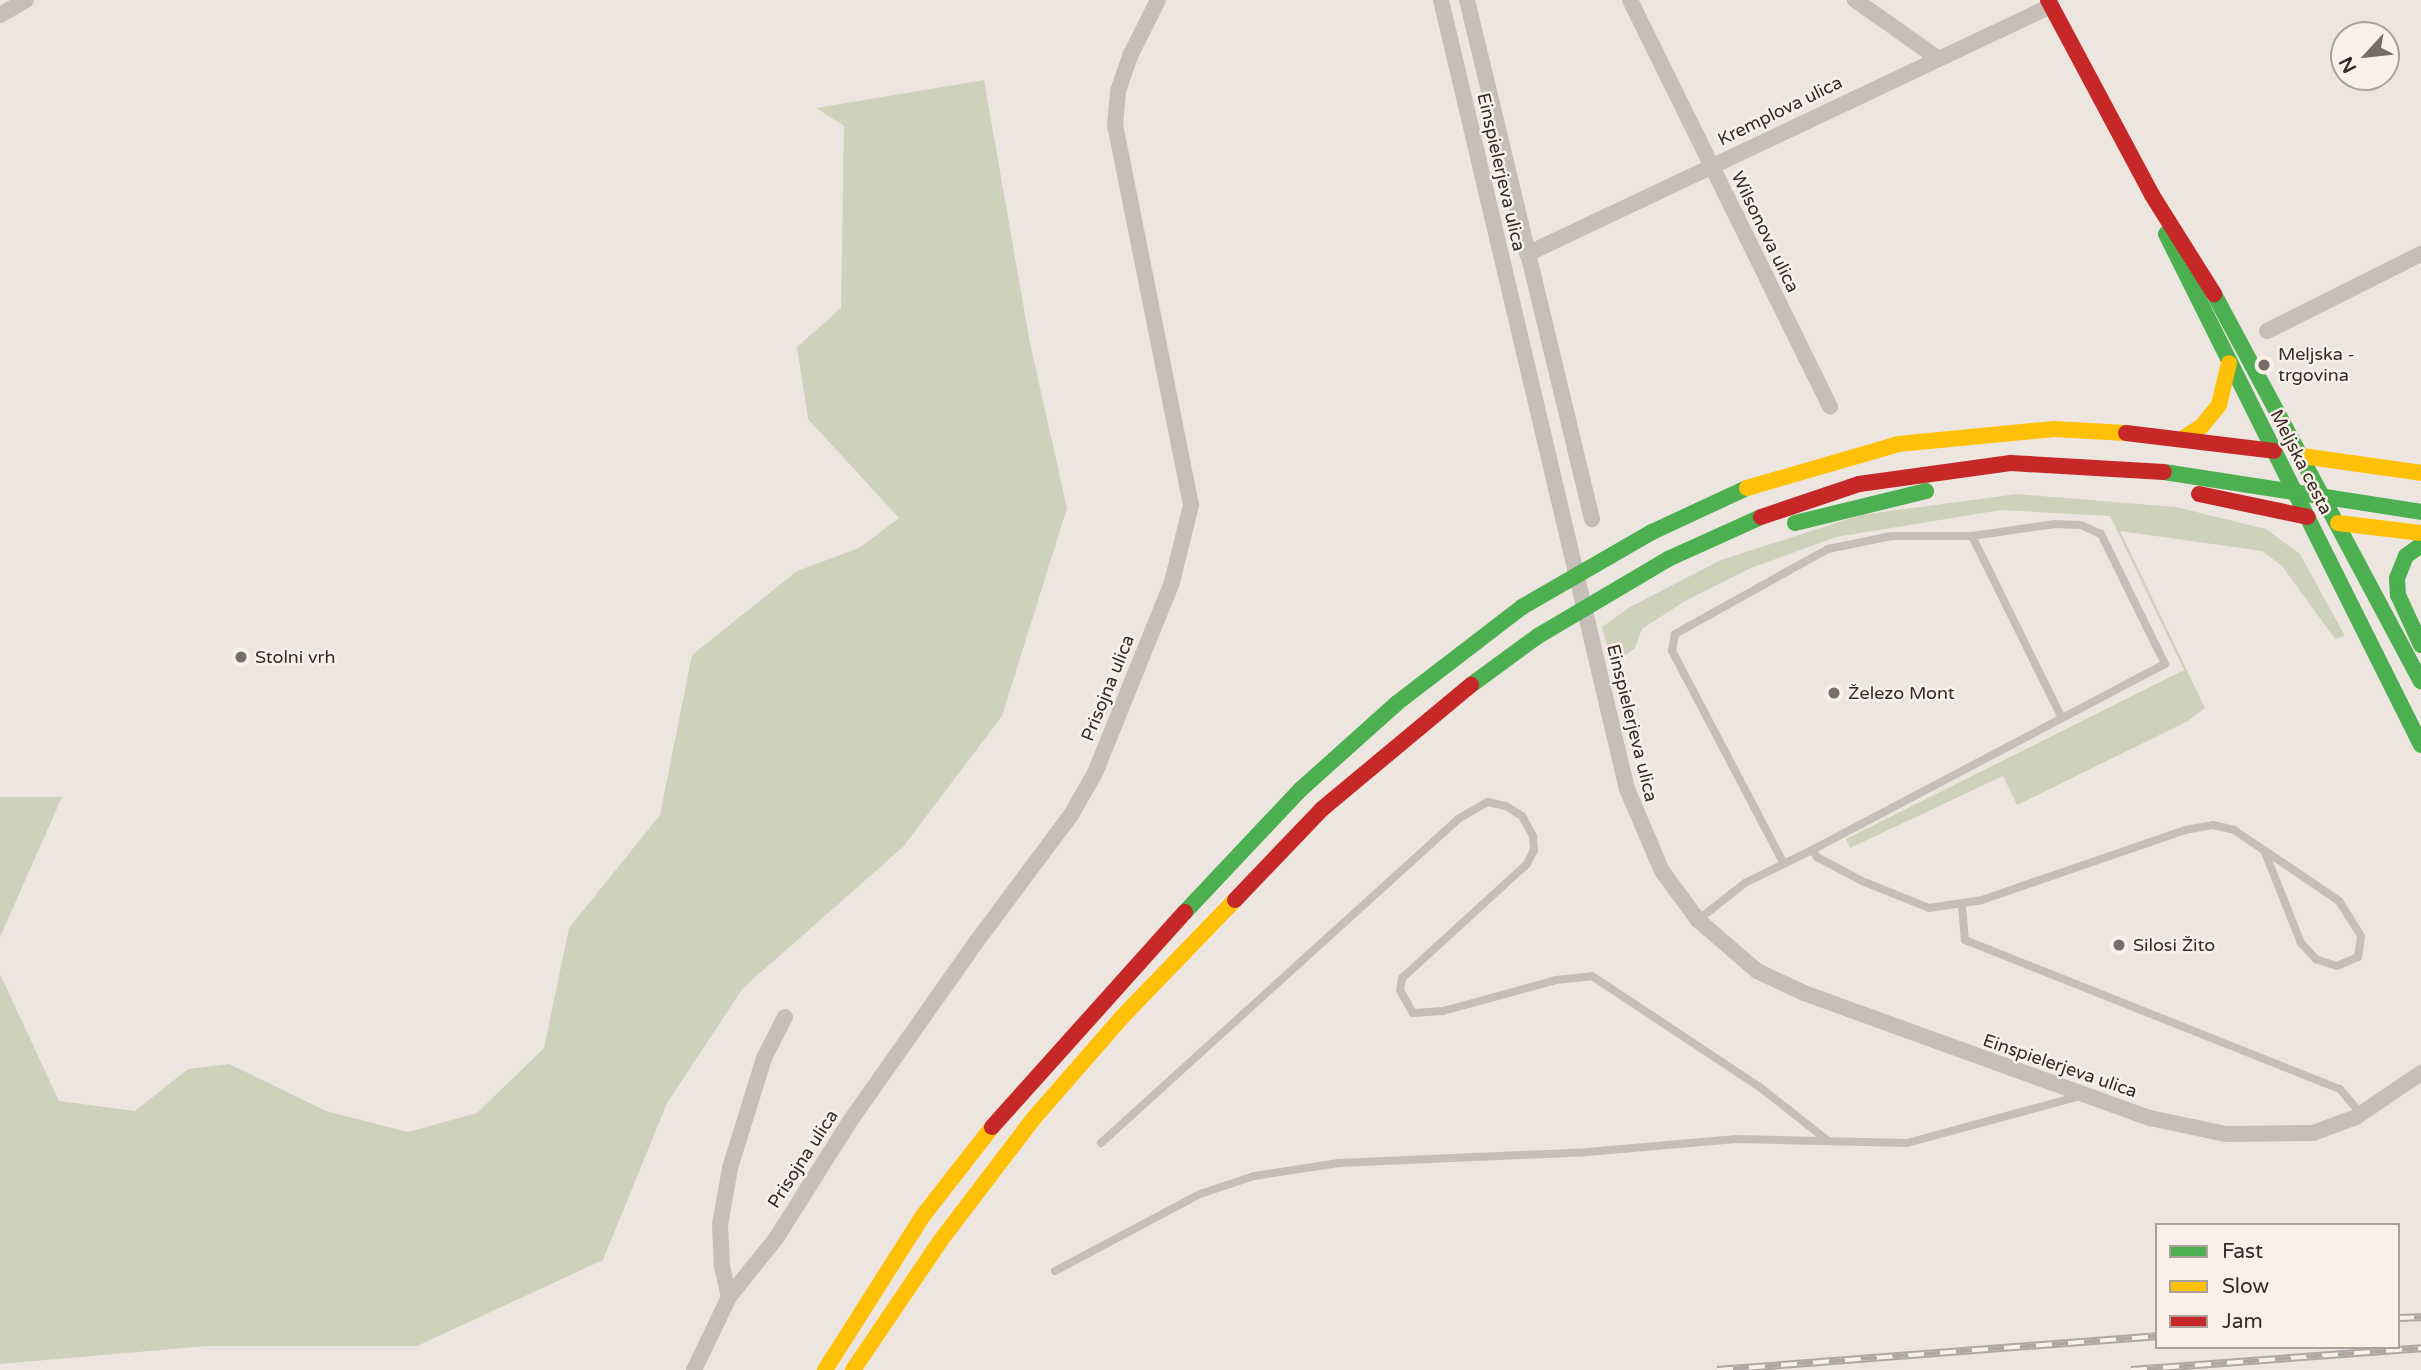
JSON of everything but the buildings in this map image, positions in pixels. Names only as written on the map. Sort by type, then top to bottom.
[{"type":"main road","name":"Meljska cesta","points":[[2054,2],[2152,195],[2194,258],[2421,681]]},
{"type":"main road","name":"Meljska cesta","points":[[2152,195],[2168,239],[2421,745]]},
{"type":"main road","points":[[2185,437],[2202,426],[2219,405],[2229,363]]},
{"type":"main road","points":[[825,1370],[922,1217],[1012,1102],[1300,790],[1396,703],[1522,607],[1585,569],[1721,499],[1836,458],[1952,436],[2054,429],[2185,437],[2421,473]]},
{"type":"main road","points":[[1194,902],[1468,669],[1552,610],[1660,547],[1764,500],[1877,466],[2007,447],[2085,455],[2321,500],[2421,512]]},
{"type":"main road","points":[[2123,452],[2384,496],[2421,497]]},
{"type":"main road","points":[[853,1370],[941,1240],[1034,1118],[1122,1017],[1322,809],[1477,680],[1538,636],[1668,559],[1772,512],[1859,484],[1998,464],[2085,455]]},
{"type":"main road","points":[[1255,879],[1486,693],[1544,652],[1675,575],[1780,528],[1819,516],[1914,493],[2010,482],[2145,484],[2338,523],[2421,533]]},
{"type":"main road","points":[[2421,545],[2406,556],[2397,578],[2398,595],[2421,645]]},
{"type":"street","points":[[0,15],[26,0]]},
{"type":"street","name":"Prisojna ulica","points":[[694,1370],[729,1297],[777,1237],[850,1121],[1071,815],[1096,773],[1172,582],[1191,505],[1115,126],[1118,91],[1130,54],[1158,0]]},
{"type":"street","name":"Einspielerjeva ulica","points":[[1441,0],[1601,678],[1639,825],[1662,871],[1698,920],[1757,971],[1804,993],[2150,1118],[2226,1134],[2314,1133],[2361,1114],[2421,1073]]},
{"type":"street","name":"Einspielerjeva ulica","points":[[1467,0],[1592,519]]},
{"type":"street","name":"Wilsonova ulica","points":[[1630,0],[1829,407]]},
{"type":"street","points":[[1855,0],[1936,57]]},
{"type":"street","name":"Kremplova ulica","points":[[1527,254],[2054,2]]},
{"type":"street","points":[[2267,331],[2421,254]]},
{"type":"street","points":[[729,1297],[722,1266],[720,1226],[730,1168],[764,1058],[785,1017]]},
{"type":"lane","points":[[1698,920],[1745,883],[1784,864],[1812,850],[2165,664],[2101,534],[2081,525],[2054,524],[1972,536],[1892,536],[1828,549],[1675,634],[1672,652],[1784,864]]},
{"type":"lane","points":[[1972,536],[2062,718]]},
{"type":"lane","points":[[1101,1143],[1458,819],[1488,802],[1522,816],[1534,836],[1534,850],[1527,864],[1402,978],[1400,990],[1413,1013],[1443,1011],[1556,980],[1592,976],[1761,1088],[1828,1141]]},
{"type":"lane","points":[[1812,850],[1817,857],[1863,881],[1929,908],[1962,905],[2213,825],[2234,830],[2264,849],[2339,901],[2361,936],[2357,957],[2337,966],[2316,959],[2301,943],[2264,849]]},
{"type":"lane","points":[[1962,905],[1965,940],[2340,1088],[2361,1114]]},
{"type":"lane","points":[[1055,1271],[1200,1194],[1254,1176],[1339,1163],[1587,1153],[1736,1139],[1908,1143],[2083,1095]]},
{"type":"green space","points":[[984,80],[1030,343],[1067,508],[1002,716],[903,847],[743,988],[667,1103],[603,1260],[417,1346],[207,1346],[0,1364],[0,974],[59,1101],[135,1111],[188,1069],[229,1064],[326,1111],[408,1132],[477,1113],[544,1048],[569,928],[660,815],[692,655],[797,571],[859,548],[899,518],[808,419],[797,347],[841,308],[844,126],[816,108]]},
{"type":"green space","points":[[2017,494],[2176,507],[2266,529],[2300,554],[2345,636],[2335,639],[2282,566],[2262,551],[2120,531],[2205,708],[2188,721],[2017,805],[2003,776],[1850,848],[1846,839],[2184,670],[2110,516],[2001,510],[1836,537],[1751,568],[1685,601],[1642,629],[1635,648],[1612,666],[1602,627],[1630,607],[1721,560],[1861,515]]},
{"type":"green space","points":[[0,797],[62,797],[0,937]]},
{"type":"railway","points":[[2400,1318],[2421,1317]]},
{"type":"railway","points":[[1717,1370],[2155,1336]]},
{"type":"railway","points":[[2131,1370],[2421,1348]]},
{"type":"traffic: fast","points":[[2166,234],[2421,745]]},
{"type":"traffic: fast","points":[[2214,294],[2421,681]]},
{"type":"traffic: fast","points":[[2164,472],[2421,512]]},
{"type":"traffic: fast","points":[[1185,912],[1300,790],[1397,703],[1522,607],[1652,532],[1747,488]]},
{"type":"traffic: fast","points":[[1795,523],[1926,491]]},
{"type":"traffic: fast","points":[[1471,685],[1538,636],[1668,559],[1761,517]]},
{"type":"traffic: fast","points":[[2421,545],[2406,556],[2397,578],[2398,595],[2421,645]]},
{"type":"traffic: slow","points":[[2185,437],[2202,426],[2219,405],[2229,363]]},
{"type":"traffic: slow","points":[[1747,488],[1898,444],[2054,429],[2126,433]]},
{"type":"traffic: slow","points":[[2302,456],[2421,473]]},
{"type":"traffic: slow","points":[[2338,523],[2421,533]]},
{"type":"traffic: slow","points":[[853,1370],[941,1240],[1034,1118],[1122,1017],[1235,900]]},
{"type":"traffic: slow","points":[[825,1370],[922,1217],[992,1127]]},
{"type":"traffic: jam","points":[[2048,0],[2152,195],[2214,294]]},
{"type":"traffic: jam","points":[[2126,433],[2274,451]]},
{"type":"traffic: jam","points":[[1761,517],[1859,484],[2011,463],[2164,472]]},
{"type":"traffic: jam","points":[[2199,494],[2308,517]]},
{"type":"traffic: jam","points":[[1235,900],[1322,809],[1471,685]]},
{"type":"traffic: jam","points":[[992,1127],[1185,912]]},
{"type":"place","name":"Meljska - trgovina","points":[[2264,365]]},
{"type":"place","name":"Stolni vrh","points":[[241,657]]},
{"type":"place","name":"Železo Mont","points":[[1834,693]]},
{"type":"place","name":"Silosi Žito","points":[[2119,945]]}]
